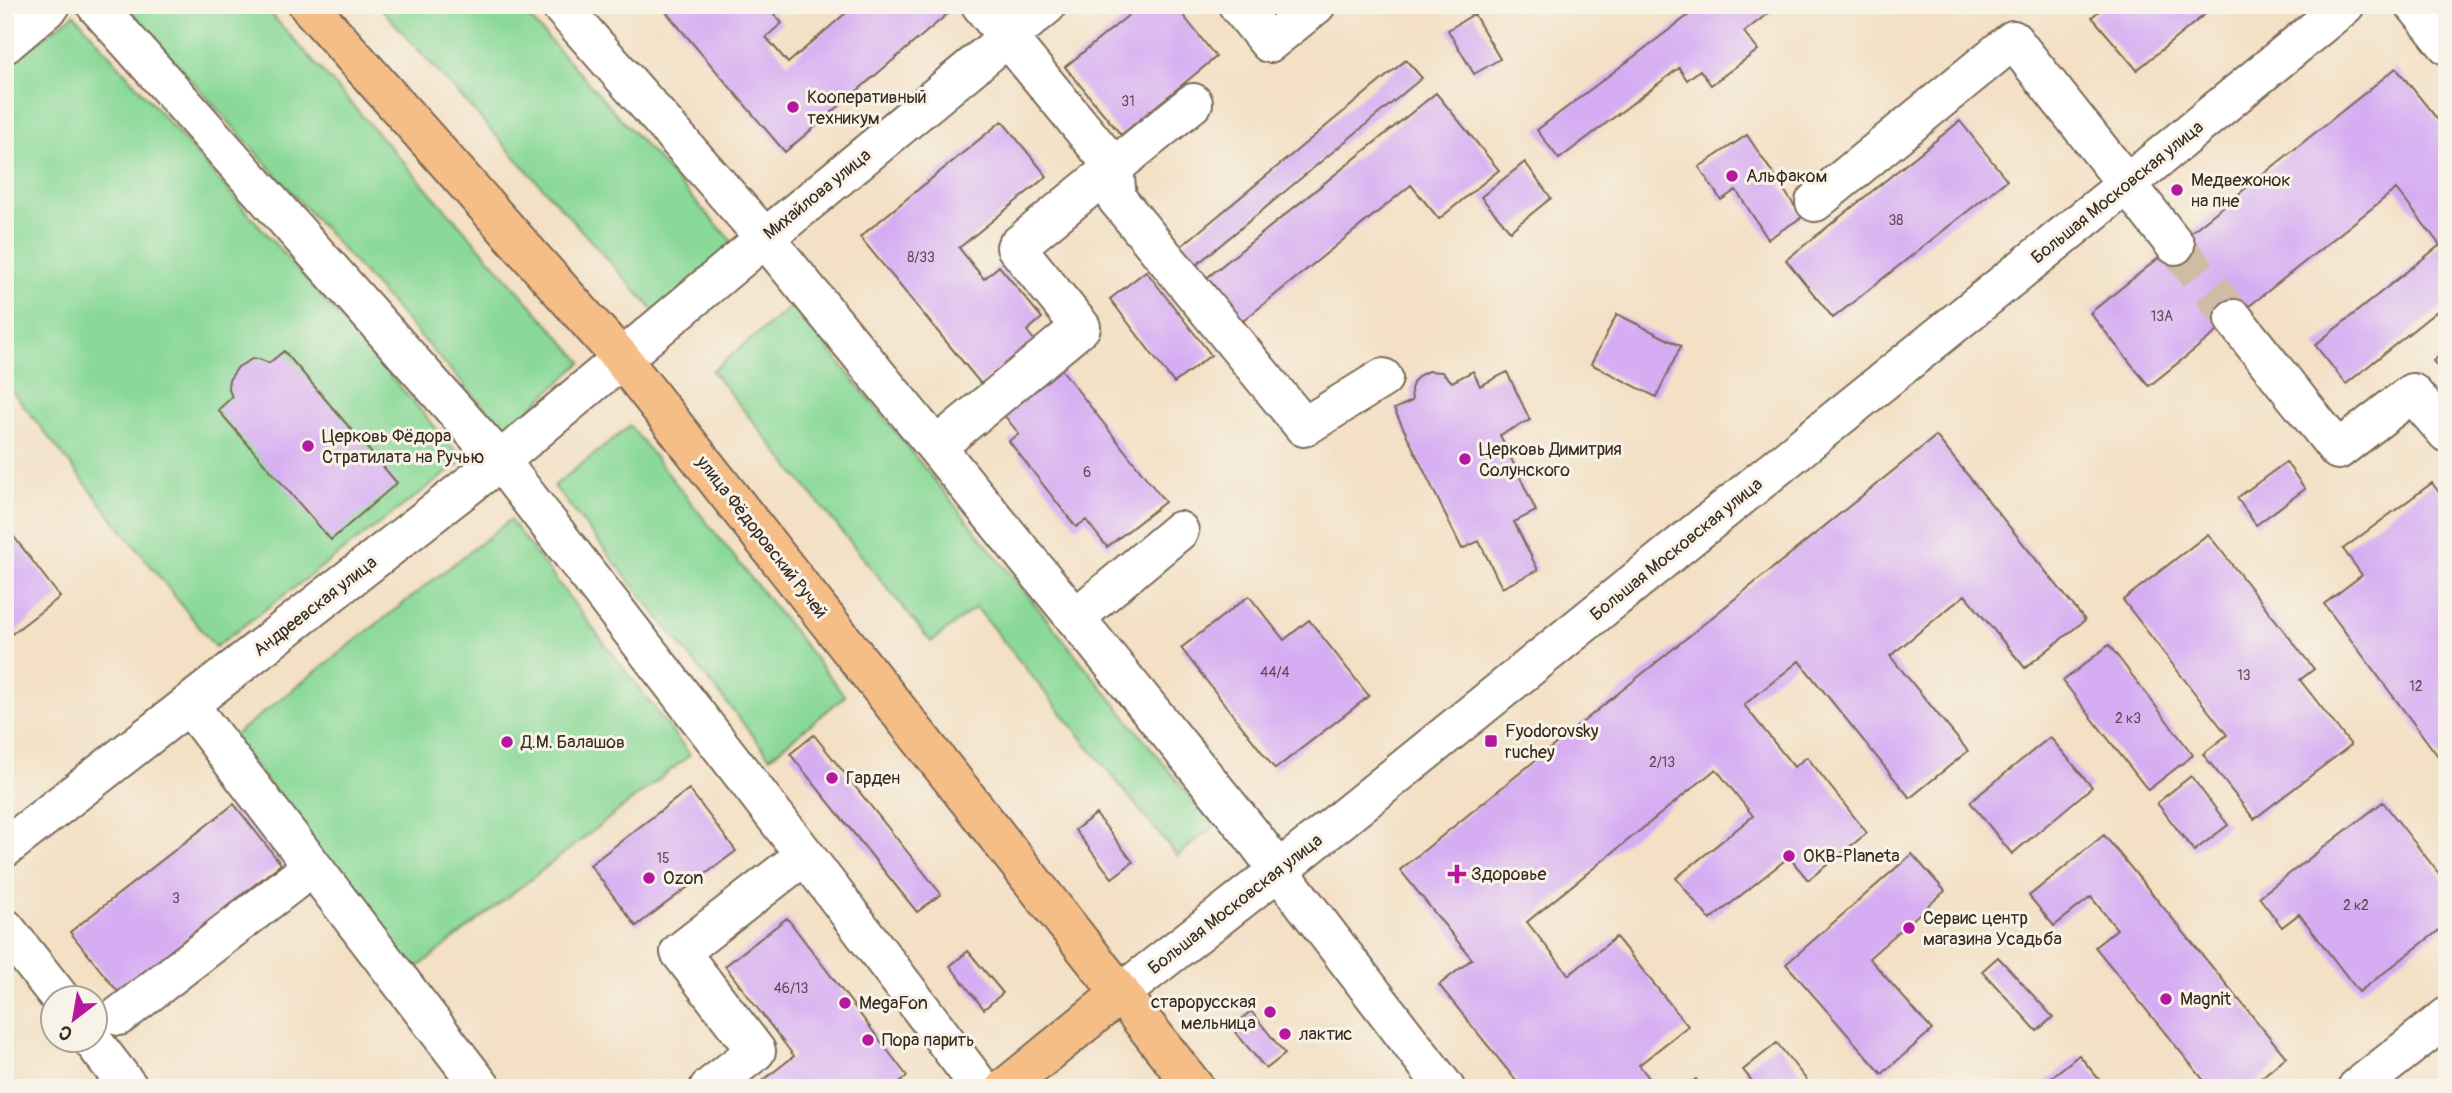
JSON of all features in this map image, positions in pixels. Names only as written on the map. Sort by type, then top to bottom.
[{"type":"main road","name":"улица Фёдоровский Ручей","points":[[308,5],[621,358],[1195,1088]]},
{"type":"main road","name":"Большая Московская улица","points":[[1005,1088],[1121,993]]},
{"type":"street","points":[[5,44],[51,5]]},
{"type":"street","points":[[96,5],[500,461],[806,855],[981,1088]]},
{"type":"street","points":[[560,5],[765,238],[936,447],[1279,870],[1445,1088]]},
{"type":"street","points":[[981,5],[1114,167],[1117,199],[1304,427],[1383,378]]},
{"type":"street","name":"Михайлова улица","points":[[621,358],[1047,5]]},
{"type":"street","points":[[1238,5],[1269,43],[1316,5]]},
{"type":"street","name":"Большая Московская улица","points":[[1121,993],[1279,870],[2345,5]]},
{"type":"street","points":[[2415,5],[2447,45]]},
{"type":"street","points":[[1815,202],[2013,40],[2175,245]]},
{"type":"street","points":[[936,447],[1081,327],[1016,247],[1193,103]]},
{"type":"street","points":[[2234,319],[2337,450],[2412,393],[2447,433]]},
{"type":"street","name":"Андреевская улица","points":[[5,849],[500,461],[621,358]]},
{"type":"street","points":[[1075,618],[1179,531]]},
{"type":"street","points":[[189,705],[482,1088]]},
{"type":"street","points":[[709,1088],[756,1051],[680,952],[806,855]]},
{"type":"street","points":[[108,1026],[312,866]]},
{"type":"street","points":[[5,928],[48,984]]},
{"type":"street","points":[[2357,1088],[2447,1017]]},
{"type":"street","points":[[108,1033],[129,1088]]},
{"type":"green space","points":[[124,5],[263,5],[582,362],[505,431]]},
{"type":"green space","points":[[378,5],[518,5],[733,243],[655,312]]},
{"type":"green space","points":[[74,14],[464,460],[215,647],[5,382],[5,67]]},
{"type":"green space","points":[[793,305],[1214,826],[1177,856],[976,607],[931,642],[712,371]]},
{"type":"green space","points":[[630,426],[845,696],[770,757],[554,486]]},
{"type":"green space","points":[[510,520],[690,755],[413,971],[232,737]]},
{"type":"building","name":"Кооперативный техникум","points":[[660,5],[766,5],[782,23],[766,37],[788,63],[855,5],[958,5],[785,152]]},
{"type":"building","points":[[1141,5],[1175,5],[1216,57],[1121,135],[1065,67]]},
{"type":"building","points":[[1702,5],[1779,5],[1744,32],[1758,50],[1711,85],[1700,70],[1687,80],[1679,68],[1559,159],[1537,130]]},
{"type":"building","points":[[2106,5],[2216,5],[2137,70],[2092,17]]},
{"type":"building","points":[[1474,14],[1500,59],[1474,74],[1448,30]]},
{"type":"building","points":[[1406,60],[1422,78],[1189,271],[1173,253]]},
{"type":"building","points":[[2396,68],[2447,131],[2447,303],[2346,384],[2315,345],[2440,245],[2396,189],[2149,386],[2090,313]]},
{"type":"building","points":[[1436,93],[1499,170],[1439,219],[1411,185],[1238,325],[1203,281]]},
{"type":"building","points":[[1002,121],[1047,176],[959,248],[984,279],[999,266],[1042,318],[1027,331],[1035,341],[981,384],[860,237]]},
{"type":"building","points":[[1960,121],[2007,180],[1833,318],[1786,260]]},
{"type":"building","points":[[1747,135],[1802,217],[1768,239],[1736,190],[1721,200],[1699,167]]},
{"type":"building","points":[[1525,162],[1551,198],[1510,231],[1481,197]]},
{"type":"building","points":[[1146,271],[1211,355],[1174,383],[1110,299]]},
{"type":"building","points":[[1617,314],[1681,346],[1656,397],[1591,364]]},
{"type":"building","points":[[2447,350],[2447,378],[2433,361]]},
{"type":"building","name":"Церковь Фёдора Стратилата на Ручью","points":[[284,351],[397,483],[331,540],[218,410],[232,397],[228,387],[229,380],[238,367],[252,359],[269,363]]},
{"type":"building","points":[[1058,365],[1165,502],[1107,547],[1086,520],[1076,527],[1009,441],[1019,434],[1000,410]]},
{"type":"building","name":"Церковь Димитрия Солунского","points":[[1428,371],[1442,372],[1452,382],[1473,371],[1480,386],[1507,372],[1530,420],[1500,435],[1536,511],[1514,522],[1538,570],[1502,588],[1479,541],[1462,549],[1394,409],[1412,401],[1411,389],[1414,381]]},
{"type":"building","points":[[1936,436],[2085,620],[2025,668],[1965,595],[1890,656],[1968,751],[1910,798],[1799,661],[1744,705],[1794,767],[1807,757],[1867,833],[1808,880],[1789,857],[1710,920],[1676,878],[1753,816],[1716,769],[1527,922],[1569,975],[1616,937],[1688,1026],[1639,1065],[1657,1088],[1522,1088],[1439,985],[1472,959],[1400,870]]},
{"type":"building","points":[[2286,462],[2305,489],[2256,525],[2237,498]]},
{"type":"building","points":[[2432,483],[2447,503],[2447,768],[2324,604],[2362,575],[2343,549]]},
{"type":"building","points":[[5,525],[60,597],[5,639]]},
{"type":"building","points":[[2208,534],[2314,669],[2300,680],[2351,745],[2254,819],[2203,754],[2227,735],[2123,600]]},
{"type":"building","points":[[1249,596],[1284,640],[1309,620],[1369,696],[1275,769],[1181,648]]},
{"type":"building","points":[[2109,645],[2193,755],[2148,790],[2063,681]]},
{"type":"building","points":[[814,735],[941,894],[917,912],[790,754]]},
{"type":"building","points":[[2050,737],[2092,787],[2012,854],[1970,802]]},
{"type":"building","points":[[2191,776],[2228,825],[2194,851],[2157,803]]},
{"type":"building","points":[[689,789],[736,851],[636,926],[590,865]]},
{"type":"building","points":[[2383,802],[2447,884],[2447,924],[2359,992],[2299,914],[2282,927],[2259,897]]},
{"type":"building","points":[[234,804],[281,864],[118,992],[70,932]]},
{"type":"building","points":[[1096,814],[1133,862],[1112,878],[1075,830]]},
{"type":"building","points":[[2104,835],[2286,1057],[2249,1088],[2210,1088],[2095,947],[2117,929],[2091,897],[2054,926],[2029,896]]},
{"type":"building","points":[[1912,854],[1945,891],[1869,958],[1932,1030],[1882,1074],[1786,964]]},
{"type":"building","points":[[787,918],[907,1076],[893,1088],[753,1088],[794,1056],[725,966]]},
{"type":"building","points":[[968,951],[1003,993],[984,1009],[950,966]]},
{"type":"building","points":[[1998,957],[2053,1017],[2037,1031],[1982,971]]},
{"type":"building","points":[[1251,1011],[1285,1054],[1266,1069],[1231,1027]]},
{"type":"building","points":[[1777,1043],[1813,1088],[1753,1088],[1756,1086],[1743,1070]]},
{"type":"building","points":[[2079,1055],[2106,1088],[2038,1088]]},
{"type":"building","points":[[1696,1079],[1702,1088],[1685,1088]]},
{"type":"tunnel","points":[[2175,245],[2234,319]]},
{"type":"place","name":"Кооперативный техникум","points":[[793,107]]},
{"type":"place","name":"Альфаком","points":[[1732,176]]},
{"type":"place","name":"Медвежонок на пне","points":[[2177,190]]},
{"type":"place","name":"Церковь Фёдора Стратилата на Ручью","points":[[308,446]]},
{"type":"place","name":"Церковь Димитрия Солунского","points":[[1465,459]]},
{"type":"place","name":"Fyodorovsky ruchey","points":[[1491,741]]},
{"type":"place","name":"Д.М. Балашов","points":[[507,742]]},
{"type":"place","name":"Гарден","points":[[832,778]]},
{"type":"place","name":"OKB-Planeta","points":[[1789,856]]},
{"type":"place","name":"Здоровье","points":[[1457,874]]},
{"type":"place","name":"Ozon","points":[[649,878]]},
{"type":"place","name":"Сервис центр магазина Усадьба","points":[[1909,928]]},
{"type":"place","name":"Magnit","points":[[2166,999]]},
{"type":"place","name":"MegaFon","points":[[845,1003]]},
{"type":"place","name":"старорусская мельница","points":[[1270,1012]]},
{"type":"place","name":"лактис","points":[[1285,1034]]},
{"type":"place","name":"Пора парить","points":[[868,1040]]}]
